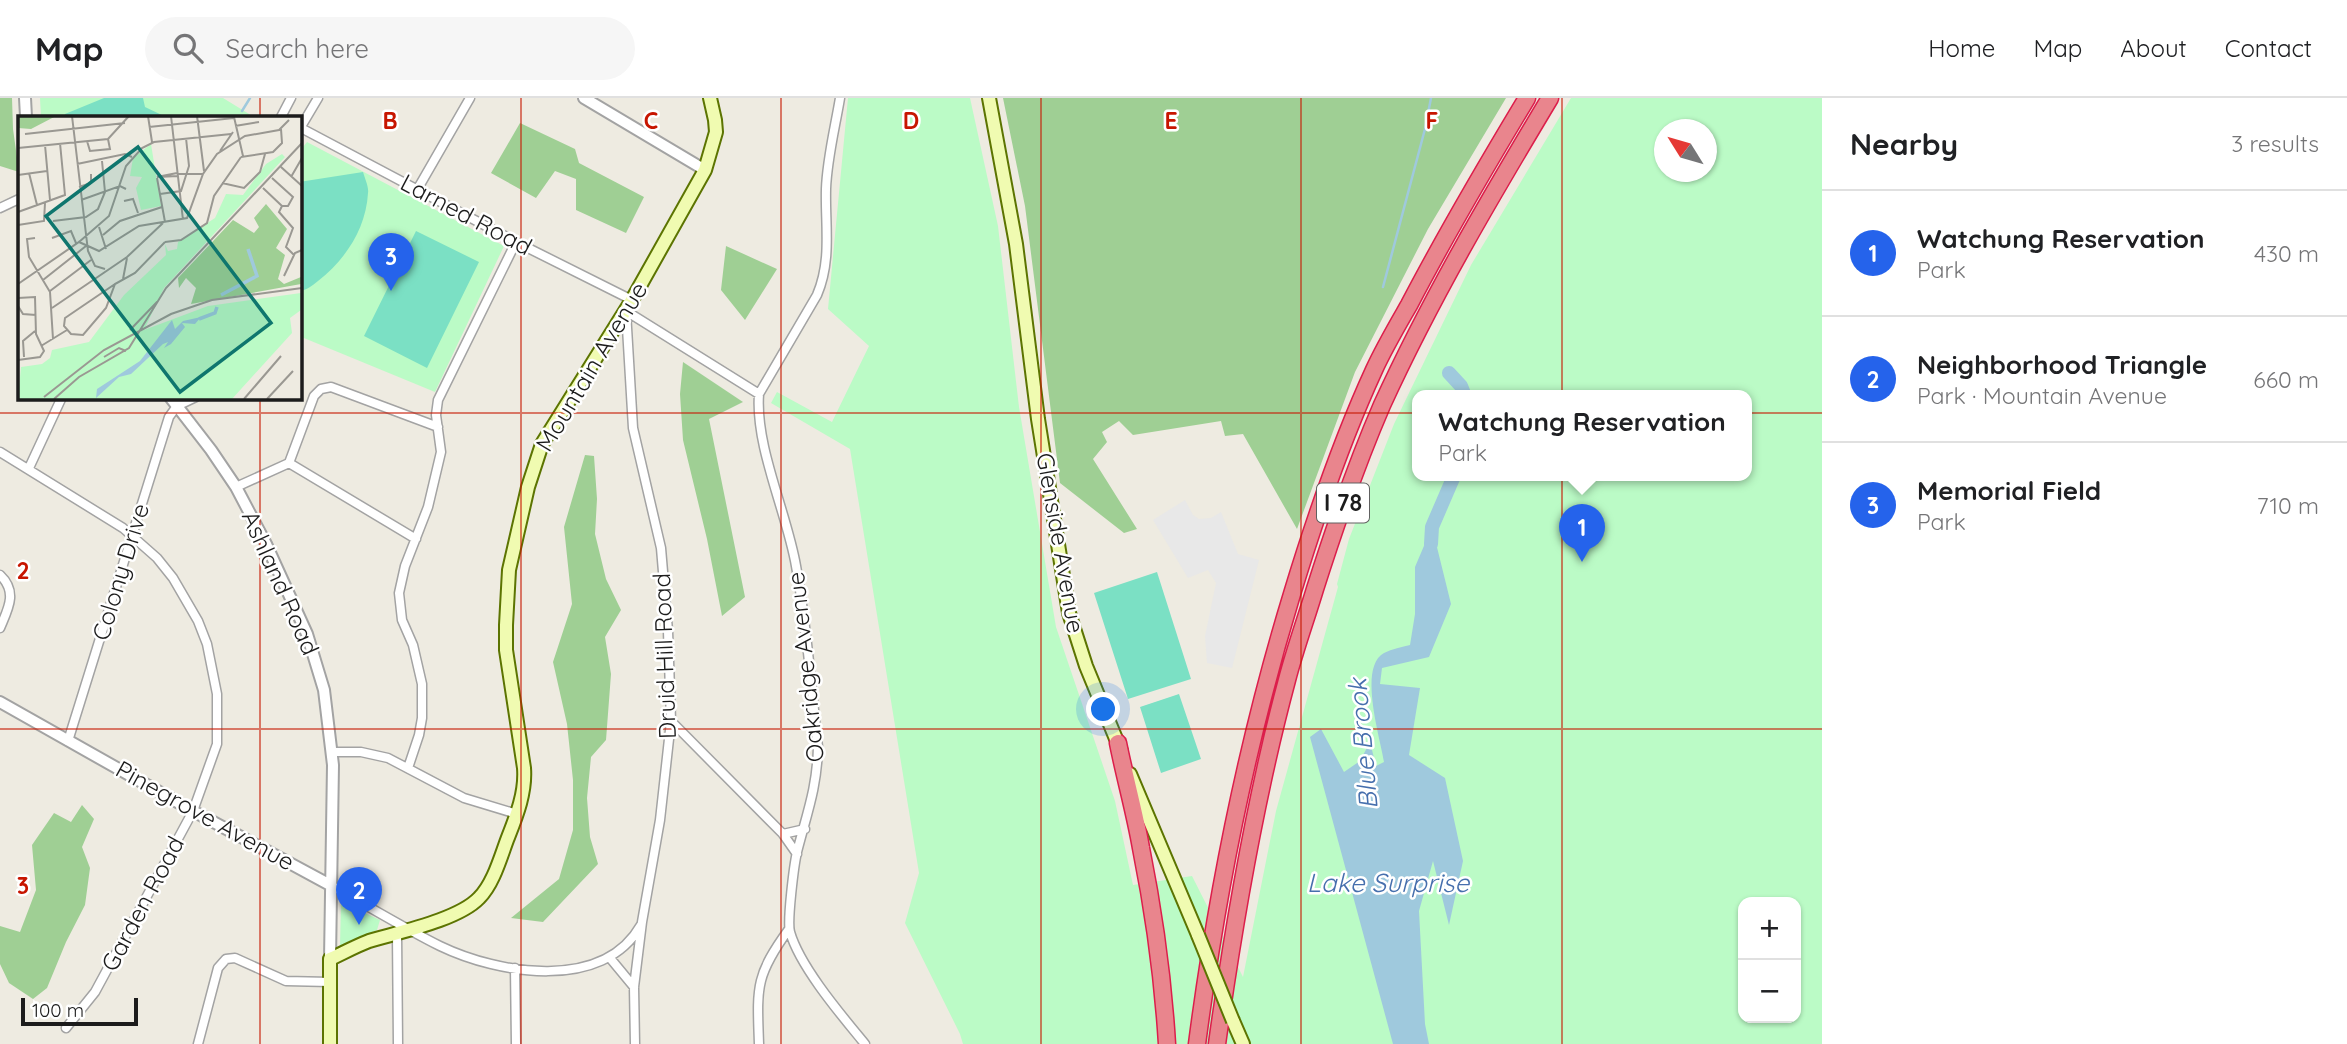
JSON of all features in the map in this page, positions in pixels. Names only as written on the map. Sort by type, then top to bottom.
[{"type":"highway","name":"I 78","points":[[1197,1044],[1216,910],[1234,820],[1273,655],[1310,536],[1352,420],[1375,368],[1450,226],[1527,98]]},
{"type":"highway","name":"I 78","points":[[1217,1044],[1231,945],[1287,680],[1345,499],[1382,406],[1425,315],[1550,98]]},
{"type":"highway","points":[[1118,743],[1142,848],[1162,978],[1167,1044]]},
{"type":"main road","name":"Mountain Avenue","points":[[330,960],[367,942],[397,934],[468,907],[478,899],[493,876],[517,814],[525,777],[506,650],[506,625],[509,570],[528,487],[542,444],[629,305],[705,170],[716,132],[710,98]]},
{"type":"main road","name":"Glenside Avenue","points":[[989,98],[1016,244],[1038,419],[1069,613],[1086,666],[1243,1044]]},
{"type":"main road","name":"Ashland Road","points":[[330,960],[330,1044]]},
{"type":"street","points":[[25,98],[26,116]]},
{"type":"street","points":[[281,116],[290,98]]},
{"type":"street","points":[[301,127],[318,98]]},
{"type":"street","points":[[417,190],[470,98]]},
{"type":"street","points":[[584,98],[705,170]]},
{"type":"street","points":[[759,394],[824,279],[827,250],[826,188],[840,98]]},
{"type":"street","name":"Larned Road","points":[[301,130],[516,242],[629,305],[759,394]]},
{"type":"street","points":[[0,208],[18,199]]},
{"type":"street","points":[[408,768],[420,726],[422,684],[413,645],[402,620],[399,593],[402,575],[428,507],[441,452],[436,415],[438,400],[516,242]]},
{"type":"street","name":"Druid Hill Road","points":[[629,305],[633,428],[662,548],[671,721],[660,820],[634,987],[635,1044]]},
{"type":"street","points":[[236,487],[289,463],[314,396],[326,387],[438,427]]},
{"type":"street","name":"Oakridge Avenue","points":[[759,394],[762,433],[796,565],[818,747],[817,774],[797,854],[789,929]]},
{"type":"street","points":[[29,468],[61,399]]},
{"type":"street","name":"Ashland Road","points":[[173,402],[236,487],[266,544],[307,634],[324,690],[332,751],[330,960]]},
{"type":"street","name":"Colony Drive","points":[[68,741],[173,402]]},
{"type":"street","name":"Garden Road","points":[[0,452],[132,535],[157,558],[186,599],[207,645],[214,669],[219,719],[217,744],[193,811],[95,992],[66,1028]]},
{"type":"street","points":[[289,463],[416,539]]},
{"type":"street","points":[[0,575],[8,584],[11,598],[0,628]]},
{"type":"street","name":"Pinegrove Avenue","points":[[0,702],[442,947],[474,959],[515,968],[548,971],[571,970],[610,958]]},
{"type":"street","points":[[671,721],[783,834],[797,854]]},
{"type":"street","points":[[332,751],[374,754],[408,768],[464,798],[517,814]]},
{"type":"street","points":[[783,834],[805,829]]},
{"type":"street","points":[[634,987],[610,958],[625,946],[642,922]]},
{"type":"street","points":[[759,1044],[758,984],[765,965],[789,929]]},
{"type":"street","points":[[789,929],[796,946],[835,1008],[866,1044]]},
{"type":"street","points":[[397,934],[398,1044]]},
{"type":"street","points":[[198,1044],[218,968],[226,959],[235,958],[286,981],[330,982]]},
{"type":"street","points":[[515,968],[516,1044]]},
{"type":"green space","points":[[0,98],[12,98],[18,172],[0,166]]},
{"type":"green space","points":[[40,98],[223,98],[252,116],[41,116]]},
{"type":"green space","points":[[104,98],[143,98],[145,107],[164,116],[64,116]]},
{"type":"green space","points":[[848,98],[970,98],[998,226],[1019,407],[1056,627],[1115,801],[1133,885],[1192,876],[1243,977],[1276,811],[1349,539],[1394,424],[1471,265],[1571,98],[1822,98],[1822,1044],[963,1044],[905,923],[919,873],[850,449],[771,403],[777,392],[832,422],[869,346],[828,309]]},
{"type":"green space","points":[[1003,98],[1506,98],[1428,229],[1355,372],[1297,529],[1243,434],[1225,436],[1221,421],[1133,435],[1119,421],[1102,432],[1107,442],[1093,459],[1137,529],[1124,533],[1060,483],[1025,206]]},
{"type":"green space","points":[[520,123],[575,149],[579,163],[644,197],[626,233],[576,210],[576,179],[555,171],[536,198],[491,173]]},
{"type":"green space","points":[[307,142],[504,246],[435,392],[301,337],[301,150]]},
{"type":"green space","points":[[363,172],[368,188],[363,219],[352,243],[328,273],[301,291],[301,182]]},
{"type":"green space","points":[[416,231],[479,262],[427,368],[364,336]]},
{"type":"green space","points":[[726,246],[777,269],[745,320],[721,290]]},
{"type":"green space","points":[[683,362],[743,402],[709,419],[745,597],[722,616],[683,440],[680,394]]},
{"type":"green space","points":[[585,455],[594,456],[597,499],[595,534],[606,579],[621,610],[605,637],[611,674],[606,740],[591,757],[587,798],[590,837],[598,864],[543,922],[511,918],[559,879],[573,830],[573,780],[567,724],[553,662],[572,604],[564,527]]},
{"type":"green space","points":[[1157,572],[1191,679],[1128,699],[1094,593]]},
{"type":"green space","points":[[1179,694],[1201,759],[1161,773],[1140,707]]},
{"type":"green space","points":[[82,805],[94,819],[82,847],[90,868],[85,905],[47,988],[33,999],[9,983],[0,964],[0,926],[20,932],[36,890],[32,845],[54,813],[71,822]]},
{"type":"green space","points":[[341,902],[380,920],[377,930],[340,946]]},
{"type":"shaded area","points":[[1185,500],[1193,515],[1199,519],[1211,518],[1221,512],[1238,554],[1259,560],[1232,668],[1207,663],[1205,636],[1216,583],[1208,570],[1188,578],[1153,520]]},
{"type":"water","name":"Lake Surprise","points":[[1432,527],[1451,604],[1429,657],[1382,668],[1380,684],[1420,688],[1409,755],[1445,778],[1463,861],[1449,925],[1433,861],[1419,911],[1425,1024],[1429,1044],[1393,1044],[1310,737],[1321,729],[1344,772],[1360,761],[1370,742],[1376,766],[1384,762],[1375,720],[1372,672],[1376,661],[1384,653],[1410,645],[1415,614],[1415,567]]},
{"type":"waterway","points":[[242,111],[250,98]]},
{"type":"waterway","name":"Blue Brook","points":[[1383,287],[1431,98]]},
{"type":"waterway","name":"Blue Brook","points":[[1449,373],[1463,390]]},
{"type":"waterway","name":"Blue Brook","points":[[1431,544],[1432,527],[1452,481]]},
{"type":"place","name":"Memorial Field","points":[[391,291]]},
{"type":"place","name":"Watchung Reservation","points":[[1582,562]]},
{"type":"place","name":"Neighborhood Triangle","points":[[359,925]]}]
